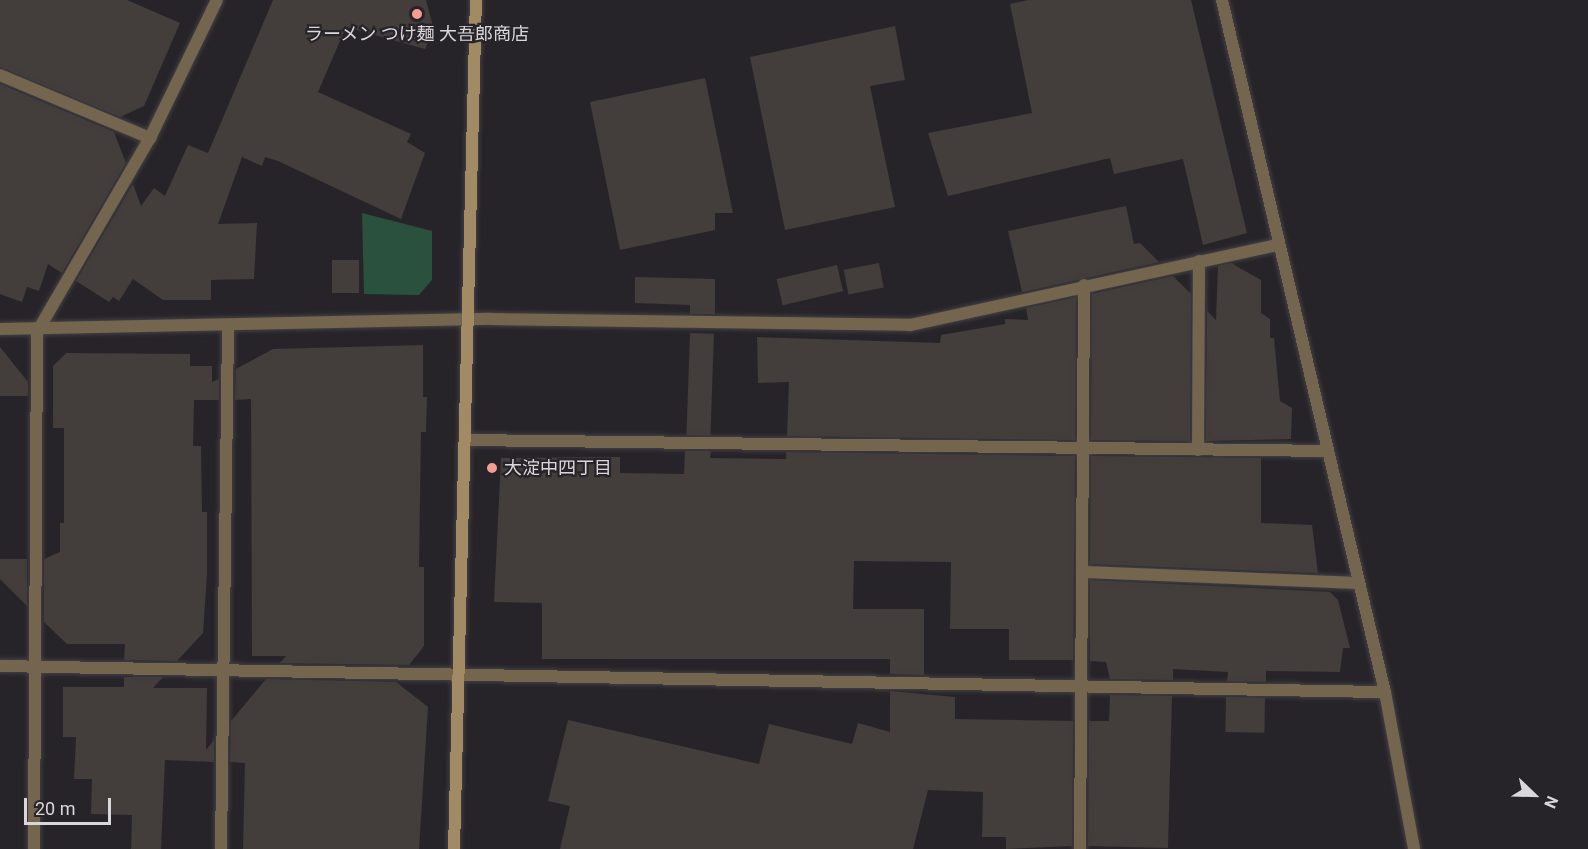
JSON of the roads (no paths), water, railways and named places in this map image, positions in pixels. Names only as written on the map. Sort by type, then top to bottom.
[{"type":"street","points":[[34,849],[32,666],[37,332],[150,138],[217,0]]},
{"type":"street","points":[[454,849],[456,675],[467,440],[476,0]]},
{"type":"street","points":[[1222,0],[1276,245],[1385,692],[1414,849]]},
{"type":"street","points":[[0,75],[150,138]]},
{"type":"street","points":[[0,328],[37,332],[468,319],[910,325],[1084,285],[1276,245]]},
{"type":"street","points":[[1198,450],[1199,261]]},
{"type":"street","points":[[1080,849],[1087,449],[1084,285]]},
{"type":"street","points":[[221,849],[228,326]]},
{"type":"street","points":[[467,440],[1326,451]]},
{"type":"street","points":[[1085,572],[1358,583]]},
{"type":"street","points":[[0,666],[1385,692]]},
{"type":"place","name":"ラーメン つけ麺 大吾郎商店","points":[[417,14]]},
{"type":"place","name":"大淀中四丁目","points":[[492,468]]}]
